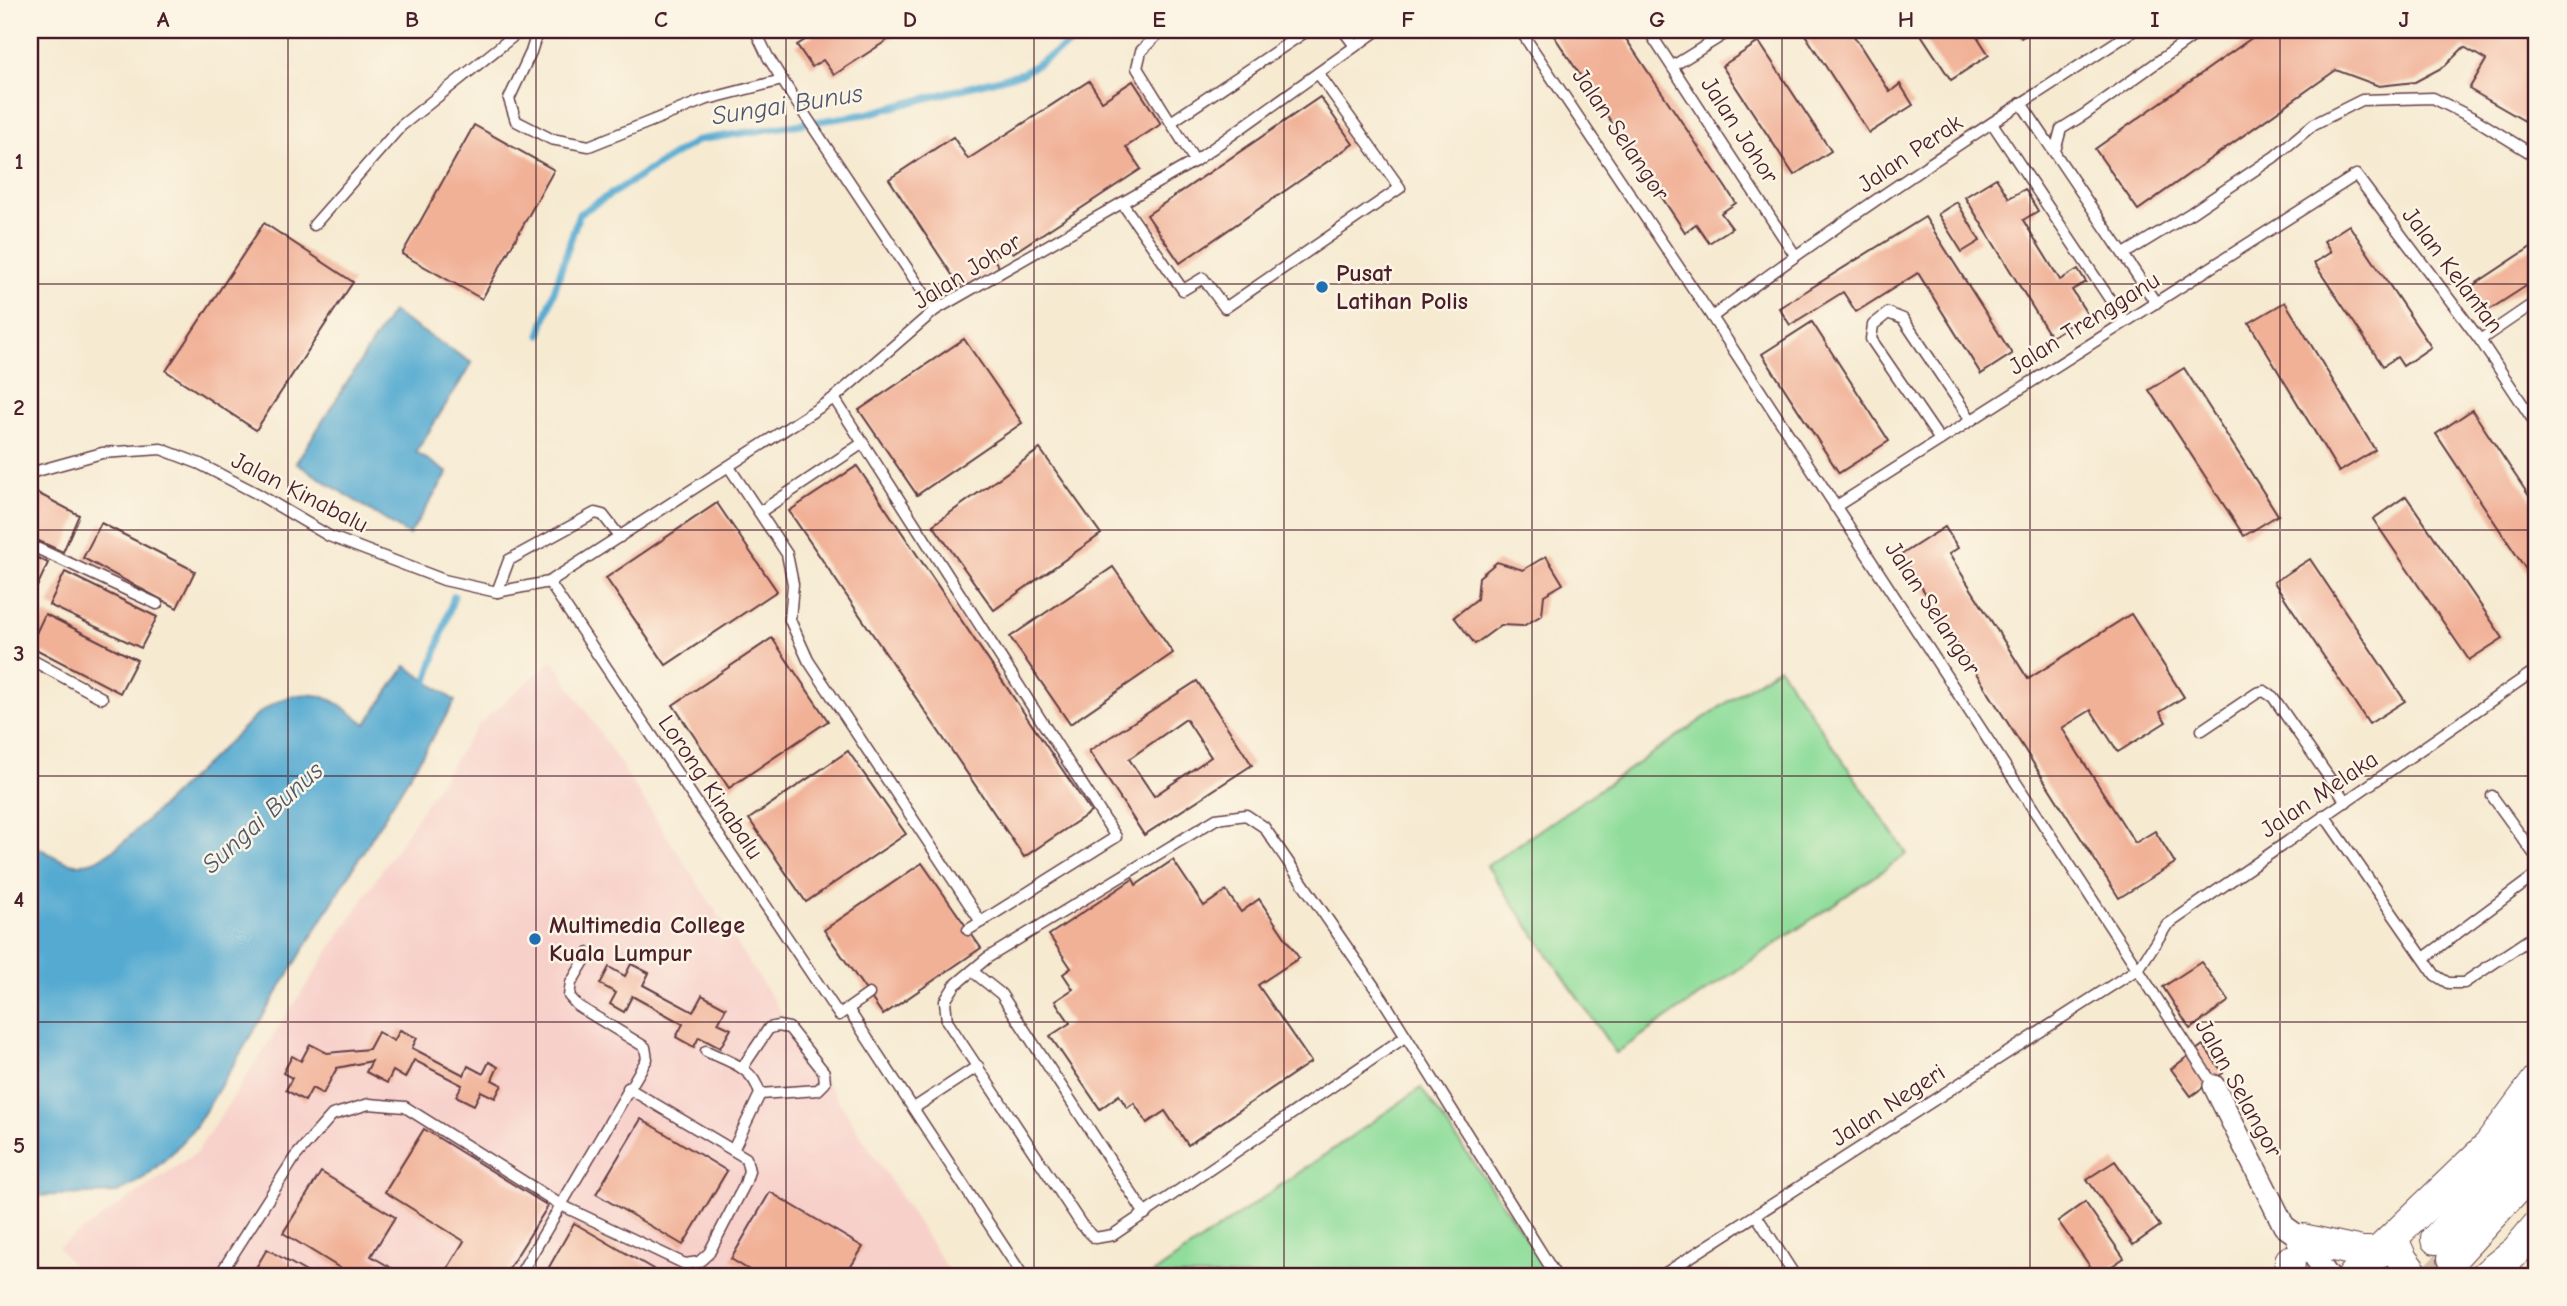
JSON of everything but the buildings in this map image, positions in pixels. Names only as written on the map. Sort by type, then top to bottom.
[{"type":"main road","points":[[2353,1276],[2489,1145],[2537,1080]]},
{"type":"main road","points":[[2537,1117],[2444,1249],[2537,1166]]},
{"type":"main road","points":[[2485,1276],[2510,1264],[2537,1226]]},
{"type":"main road","points":[[2293,1256],[2361,1252],[2386,1245]]},
{"type":"main road","points":[[2386,1245],[2402,1259],[2415,1276]]},
{"type":"street","name":"Jalan Selangor","points":[[2214,1086],[2293,1256],[2328,1276]]},
{"type":"lane","points":[[314,225],[401,126],[521,30]]},
{"type":"lane","points":[[538,30],[509,99],[516,121],[551,138],[589,146],[704,100],[782,80]]},
{"type":"lane","points":[[755,30],[782,80],[935,310]]},
{"type":"lane","points":[[1162,30],[1140,51],[1137,68],[1195,161]]},
{"type":"lane","points":[[1171,122],[1307,30]]},
{"type":"lane","points":[[1343,30],[1355,46]]},
{"type":"lane","name":"Jalan Johor","points":[[550,582],[834,398],[935,310],[1195,161],[1378,30]]},
{"type":"lane","name":"Jalan Selangor","points":[[1520,30],[1712,317],[2214,1086]]},
{"type":"lane","name":"Jalan Johor","points":[[1647,30],[1795,255]]},
{"type":"lane","points":[[1673,66],[1731,30]]},
{"type":"lane","name":"Jalan Perak","points":[[1712,317],[1795,255],[2135,30]]},
{"type":"lane","points":[[2054,152],[2061,129],[2203,30]]},
{"type":"lane","points":[[1122,203],[1183,290],[1203,278],[1225,307],[1400,188],[1318,73]]},
{"type":"lane","points":[[2124,254],[2274,157],[2314,124],[2362,100],[2433,98],[2475,119],[2537,157]]},
{"type":"lane","points":[[2021,103],[2156,303]]},
{"type":"lane","points":[[1992,123],[2124,322]]},
{"type":"lane","name":"Jalan Trengganu","points":[[1835,507],[2356,175]]},
{"type":"lane","name":"Jalan Kelantan","points":[[2356,175],[2480,340],[2537,426]]},
{"type":"lane","points":[[2480,340],[2537,300]]},
{"type":"lane","points":[[1940,440],[1871,338],[1873,325],[1888,313],[1903,319],[1971,420]]},
{"type":"lane","points":[[834,398],[1116,837],[968,930]]},
{"type":"lane","points":[[760,512],[863,443]]},
{"type":"lane","name":"Jalan Kinabalu","points":[[30,472],[102,453],[161,449],[200,464],[330,536],[443,580],[497,592],[550,582]]},
{"type":"lane","points":[[729,467],[788,554],[793,584],[790,620],[808,660],[981,922]]},
{"type":"lane","points":[[497,592],[509,560],[595,513],[603,514],[620,537]]},
{"type":"lane","points":[[30,545],[157,604]]},
{"type":"lane","name":"Lorong Kinabalu","points":[[550,582],[843,1012],[914,1108],[1023,1276]]},
{"type":"lane","points":[[30,659],[102,698]]},
{"type":"lane","name":"Jalan Melaka","points":[[2139,968],[2167,925],[2537,669]]},
{"type":"lane","points":[[2202,730],[2264,691],[2273,697],[2346,802]]},
{"type":"lane","points":[[2492,796],[2537,858]]},
{"type":"lane","points":[[1405,1037],[1113,1235],[1095,1238],[1081,1224],[947,1021],[945,1001],[956,985],[987,958],[1216,819],[1246,815],[1264,827],[1382,998],[1556,1276]]},
{"type":"lane","points":[[2324,815],[2435,975],[2448,983],[2464,983],[2537,934]]},
{"type":"lane","points":[[2424,958],[2537,874]]},
{"type":"lane","points":[[519,1276],[647,1059],[645,1047],[578,1006],[569,996],[571,983],[589,953]]},
{"type":"lane","name":"Jalan Negeri","points":[[1661,1276],[2139,968]]},
{"type":"lane","points":[[972,971],[1000,995],[1145,1214]]},
{"type":"lane","points":[[843,1012],[869,994]]},
{"type":"lane","points":[[742,1068],[768,1028],[778,1026],[789,1028],[824,1072],[825,1083],[818,1090],[760,1094]]},
{"type":"lane","points":[[706,1051],[742,1068],[756,1079],[760,1094],[733,1150]]},
{"type":"lane","points":[[914,1108],[978,1066]]},
{"type":"lane","points":[[219,1276],[295,1157],[332,1115],[369,1104],[405,1108],[561,1205],[685,1264],[699,1262],[709,1253],[745,1184],[750,1171],[746,1158],[628,1088]]},
{"type":"lane","points":[[1756,1215],[1795,1276]]},
{"type":"shaded area","name":"Multimedia College Kuala Lumpur","points":[[553,660],[952,1276],[81,1276],[58,1247],[196,1153],[477,726]]},
{"type":"green space","points":[[1779,667],[1907,854],[1616,1053],[1487,866]]},
{"type":"green space","points":[[1421,1088],[1546,1266],[1531,1276],[1150,1276]]},
{"type":"water","points":[[392,312],[472,363],[416,452],[448,473],[409,535],[296,463]]},
{"type":"water","points":[[406,666],[455,701],[196,1126],[171,1154],[145,1177],[117,1193],[30,1196],[30,843],[70,863],[85,863],[99,858],[125,841],[266,708],[291,696],[309,694],[339,704],[366,724]]},
{"type":"waterway","name":"Sungai Bunus","points":[[540,335],[579,214],[698,140],[866,114],[1023,73],[1091,30]]},
{"type":"waterway","name":"Sungai Bunus","points":[[422,688],[427,681],[454,596]]},
{"type":"tunnel","points":[[2436,1276],[2453,1258]]},
{"type":"place","name":"Pusat Latihan Polis","points":[[1322,287]]},
{"type":"place","name":"Multimedia College Kuala Lumpur","points":[[535,939]]}]
